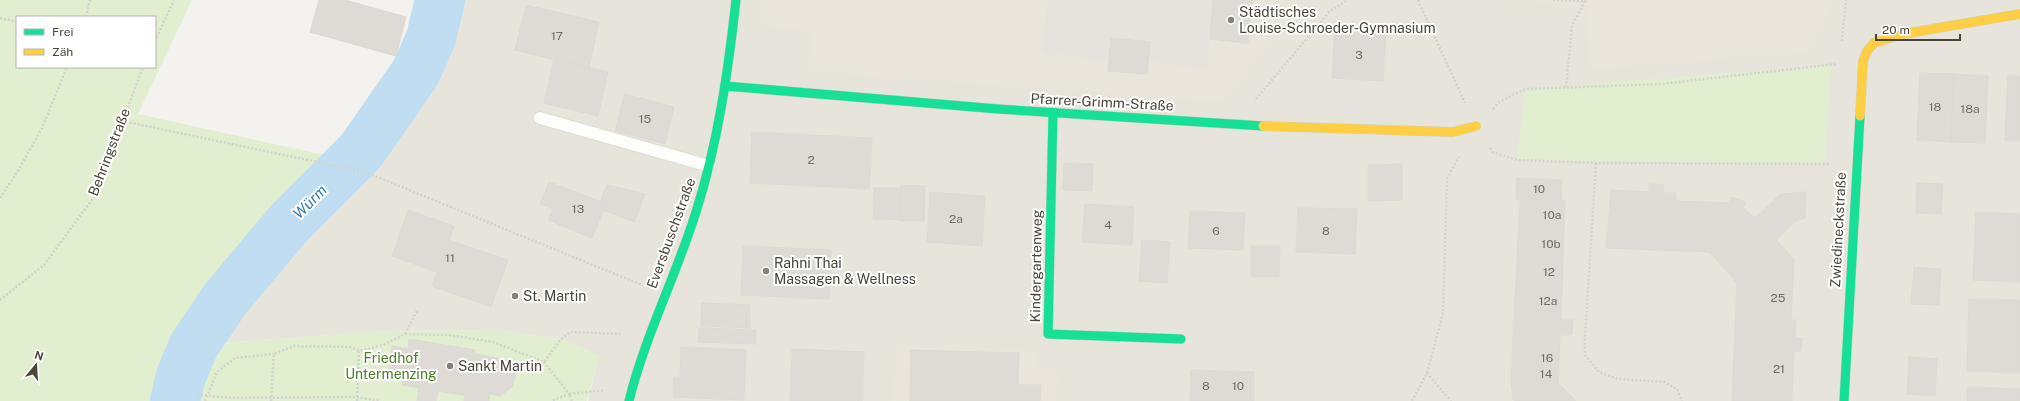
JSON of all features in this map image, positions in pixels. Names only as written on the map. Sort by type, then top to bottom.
[{"type":"street","name":"Eversbuschstraße","points":[[629,401],[649,335],[696,214],[709,166],[725,86],[736,0]]},
{"type":"street","points":[[1863,61],[1867,51],[1874,43],[1881,40],[1903,34],[2020,14]]},
{"type":"street","name":"Zwiedineckstraße","points":[[1844,401],[1856,164],[1863,61]]},
{"type":"street","name":"Pfarrer-Grimm-Straße","points":[[725,86],[1053,113],[1241,124],[1453,132],[1476,126]]},
{"type":"street","name":"Kindergartenweg","points":[[1053,113],[1048,334],[1181,339]]},
{"type":"lane","points":[[540,118],[709,166]]},
{"type":"path","points":[[86,16],[90,0]]},
{"type":"path","points":[[156,39],[174,0]]},
{"type":"path","points":[[1241,124],[1259,94],[1330,11],[1348,0]]},
{"type":"path","points":[[1418,0],[1476,126]]},
{"type":"path","points":[[1553,0],[1585,1],[1572,25],[1566,88]]},
{"type":"path","points":[[1842,42],[1846,0]]},
{"type":"path","points":[[0,18],[16,22]]},
{"type":"path","points":[[1412,401],[1428,373],[1443,313],[1447,178],[1476,126],[1501,101],[1525,89],[1660,84],[1863,61]]},
{"type":"path","points":[[0,198],[18,171],[42,128],[67,68]]},
{"type":"path","name":"Behringstraße","points":[[0,300],[44,265],[94,197],[143,68]]},
{"type":"path","points":[[122,121],[365,172],[664,295]]},
{"type":"path","points":[[1493,152],[1517,160],[1596,163],[1856,164]]},
{"type":"path","points":[[1596,163],[1585,356],[1599,372],[1618,379],[1664,382],[1677,389],[1682,401]]},
{"type":"path","points":[[405,334],[418,309]]},
{"type":"path","points":[[544,362],[561,339],[570,332],[649,335]]},
{"type":"path","points":[[205,401],[217,372],[235,358],[274,354],[294,346],[352,347],[359,351],[383,345],[405,334],[449,335],[493,342],[544,362],[569,394],[572,401]]},
{"type":"path","points":[[357,399],[359,351]]},
{"type":"path","points":[[271,400],[274,354]]},
{"type":"path","points":[[1428,373],[1451,401]]},
{"type":"path","points":[[551,401],[569,394],[632,388]]},
{"type":"path","points":[[197,395],[271,400],[357,399],[380,401]]},
{"type":"shaded area","points":[[444,0],[2020,0],[2020,401],[588,401],[599,356],[561,339],[496,330],[383,331],[194,345],[356,162],[422,70],[443,11]]},
{"type":"shaded area","points":[[758,0],[1308,0],[1223,102],[809,72],[812,31],[757,26]]},
{"type":"shaded area","points":[[1048,0],[1213,0],[1207,68],[1148,62],[1150,42],[1112,38],[1109,60],[1042,53]]},
{"type":"shaded area","points":[[1493,0],[1830,0],[1830,9],[1812,52],[1589,70],[1587,6]]},
{"type":"shaded area","points":[[895,345],[1036,350],[1036,370],[1059,370],[1058,401],[892,401]]},
{"type":"green space","name":"Friedhof Untermenzing","points":[[0,0],[192,0],[138,114],[356,162],[195,345],[383,331],[496,330],[561,339],[599,356],[587,401],[0,401]]},
{"type":"green space","points":[[1831,65],[1825,164],[1517,160],[1525,89]]},
{"type":"building","points":[[319,0],[345,0],[406,17],[396,56],[310,32]]},
{"type":"building","name":"Städtisches Louise-Schroeder-Gymnasium","points":[[1213,0],[1252,0],[1248,43],[1210,39]]},
{"type":"building","points":[[526,5],[599,22],[589,68],[515,50]]},
{"type":"building","points":[[1335,29],[1386,32],[1383,81],[1332,78]]},
{"type":"building","points":[[1111,38],[1150,42],[1147,74],[1108,71]]},
{"type":"building","points":[[554,59],[608,72],[598,116],[544,103]]},
{"type":"building","points":[[1920,73],[1954,74],[1951,142],[1917,140]]},
{"type":"building","points":[[1954,74],[1988,76],[1985,143],[1951,142]]},
{"type":"building","points":[[2008,75],[2020,76],[2020,141],[2005,140]]},
{"type":"building","points":[[625,94],[674,107],[665,144],[615,131]]},
{"type":"building","points":[[752,132],[872,138],[869,189],[750,183]]},
{"type":"building","points":[[1064,163],[1093,164],[1092,191],[1063,190]]},
{"type":"building","points":[[1402,164],[1402,200],[1368,201],[1368,165]]},
{"type":"building","points":[[1517,178],[1562,180],[1561,201],[1516,199]]},
{"type":"building","points":[[549,182],[606,204],[592,238],[548,220],[553,209],[540,204]]},
{"type":"building","points":[[1917,183],[1943,184],[1941,214],[1916,213]]},
{"type":"building","points":[[1649,184],[1664,185],[1663,193],[1676,193],[1676,201],[1729,203],[1731,197],[1745,202],[1743,208],[1755,218],[1781,194],[1806,192],[1805,218],[1794,222],[1776,240],[1794,259],[1791,320],[1796,320],[1795,338],[1802,338],[1801,351],[1794,351],[1792,401],[1732,401],[1737,283],[1710,252],[1606,248],[1611,190],[1649,192]]},
{"type":"building","points":[[607,185],[645,194],[634,222],[603,210],[606,204],[600,202]]},
{"type":"building","points":[[901,185],[925,186],[924,221],[900,221]]},
{"type":"building","points":[[874,188],[900,188],[900,220],[873,219]]},
{"type":"building","points":[[930,192],[985,196],[982,246],[927,242]]},
{"type":"building","points":[[1520,199],[1565,201],[1561,320],[1573,320],[1572,335],[1560,335],[1558,383],[1576,401],[1515,401],[1513,399],[1511,378]]},
{"type":"building","points":[[1085,204],[1134,207],[1132,245],[1082,242]]},
{"type":"building","points":[[1298,208],[1357,209],[1355,254],[1296,252]]},
{"type":"building","points":[[408,210],[454,226],[449,240],[508,260],[491,307],[432,286],[437,272],[392,256]]},
{"type":"building","points":[[1190,211],[1245,213],[1243,250],[1188,248]]},
{"type":"building","points":[[1976,212],[2020,214],[2020,282],[1973,280]]},
{"type":"building","points":[[1142,240],[1170,242],[1167,283],[1139,281]]},
{"type":"building","points":[[743,246],[831,250],[829,299],[741,295]]},
{"type":"building","points":[[1251,246],[1280,246],[1279,277],[1251,277]]},
{"type":"building","points":[[1914,267],[1941,269],[1939,305],[1911,304]]},
{"type":"building","points":[[1969,299],[2020,300],[2020,373],[1967,371]]},
{"type":"building","points":[[702,303],[750,305],[750,328],[701,326]]},
{"type":"building","points":[[699,328],[756,330],[756,344],[698,342]]},
{"type":"building","name":"Sankt Martin","points":[[409,339],[475,350],[475,354],[507,360],[516,373],[512,387],[500,396],[490,394],[489,401],[464,401],[465,395],[438,391],[436,401],[417,401],[419,388],[402,385],[403,376],[388,374],[392,346],[408,349]]},
{"type":"building","points":[[681,347],[746,350],[744,400],[673,397],[674,377],[680,377]]},
{"type":"building","points":[[792,349],[864,352],[862,401],[790,401]]},
{"type":"building","points":[[911,350],[1019,353],[1018,385],[1041,385],[1040,401],[910,401]]},
{"type":"building","points":[[1909,357],[1937,359],[1935,396],[1907,394]]},
{"type":"building","points":[[1191,370],[1223,371],[1222,401],[1190,401]]},
{"type":"building","points":[[1223,371],[1254,372],[1254,401],[1222,401]]},
{"type":"building","points":[[1968,387],[2020,389],[2020,401],[1967,401]]},
{"type":"waterway","name":"Würm","points":[[175,401],[181,376],[194,345],[226,298],[290,222],[361,151],[416,72],[431,38],[440,0]]},
{"type":"traffic: fast","points":[[629,401],[643,353],[688,236],[704,186],[721,107],[736,0]]},
{"type":"traffic: fast","points":[[725,86],[998,109],[1263,126]]},
{"type":"traffic: fast","points":[[1053,113],[1048,334],[1181,339]]},
{"type":"traffic: fast","points":[[1844,401],[1860,116]]},
{"type":"traffic: slow","points":[[1860,116],[1863,61],[1867,51],[1874,43],[1903,34],[2020,14]]},
{"type":"traffic: slow","points":[[1263,126],[1453,132],[1476,126]]},
{"type":"place","name":"Städtisches Louise-Schroeder-Gymnasium","points":[[1231,20]]},
{"type":"place","name":"Rahni Thai Massagen & Wellness","points":[[766,271]]},
{"type":"place","name":"St. Martin","points":[[515,296]]},
{"type":"place","name":"Sankt Martin","points":[[450,366]]}]
